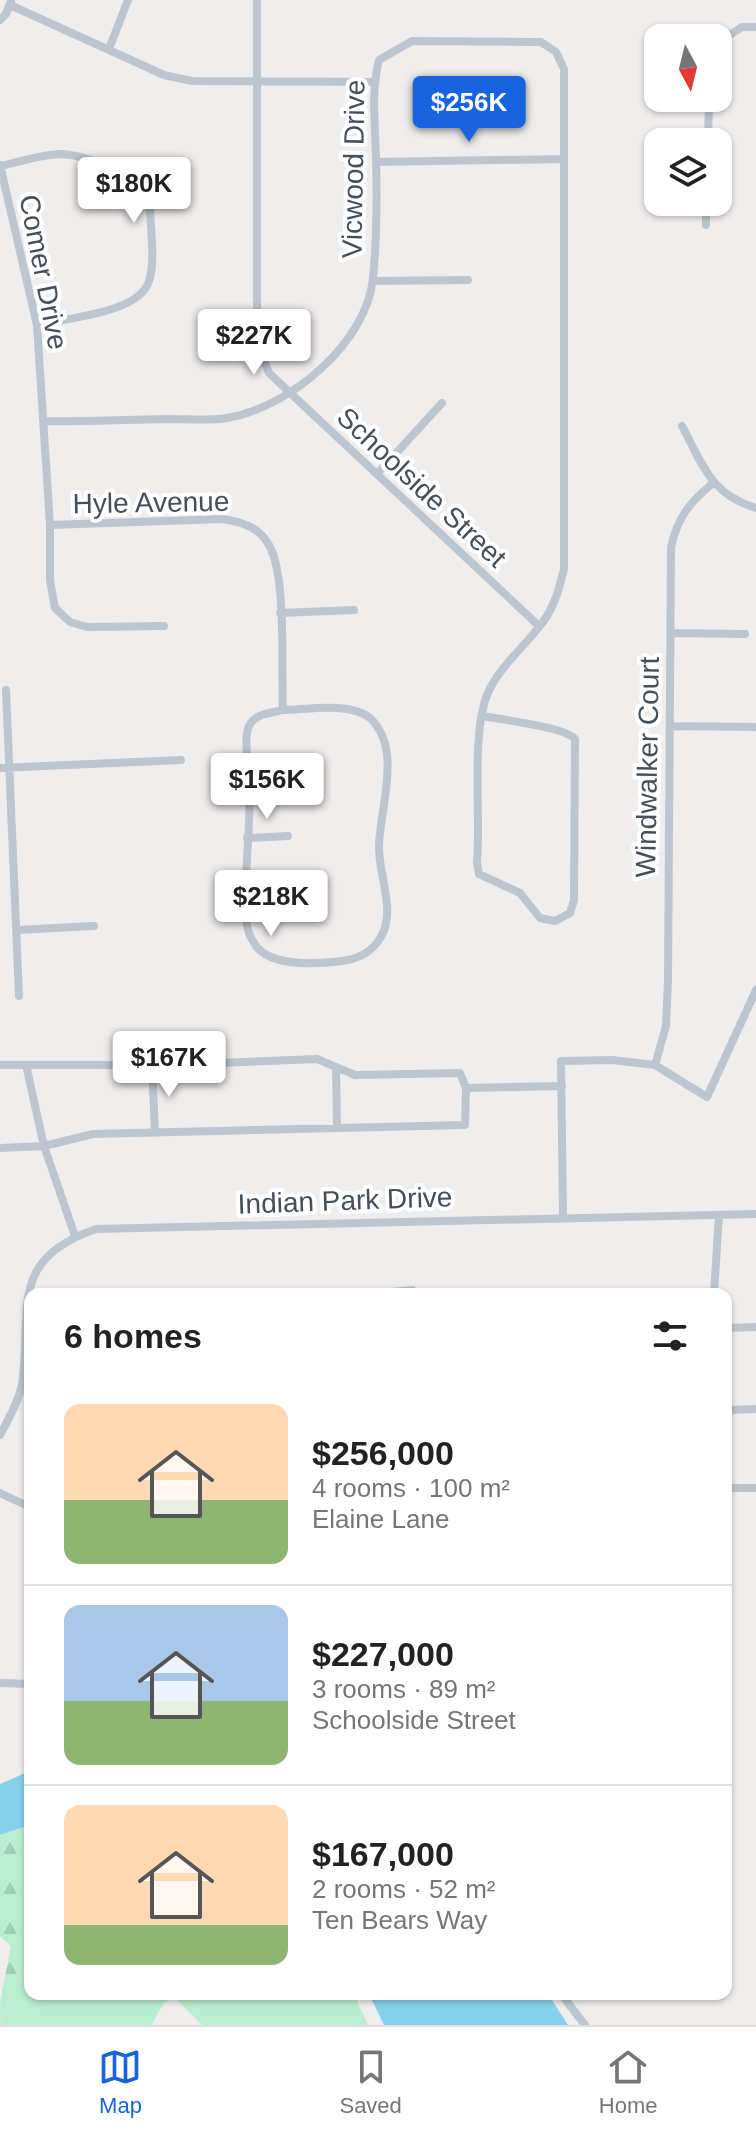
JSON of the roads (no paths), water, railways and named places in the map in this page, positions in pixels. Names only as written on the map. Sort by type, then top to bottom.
[{"type":"street","points":[[109,49],[128,0]]},
{"type":"street","name":"Schoolside Street","points":[[257,0],[257,331],[269,373],[539,626]]},
{"type":"street","points":[[0,20],[11,3],[164,75],[192,81],[373,82]]},
{"type":"street","points":[[732,34],[742,27],[756,27]]},
{"type":"street","name":"Vicwood Drive","points":[[45,421],[226,418],[256,410],[287,393],[332,359],[353,334],[367,306],[373,281],[376,162],[373,82],[379,60],[412,41],[541,42],[556,52],[564,69],[564,569],[556,598],[487,696],[483,716],[479,874],[520,893],[540,918],[555,921],[570,913],[574,900],[575,739],[557,728],[534,728],[483,716]]},
{"type":"street","points":[[0,166],[57,154],[73,155],[126,178],[147,195],[150,206],[151,279],[144,294],[128,305],[37,325]]},
{"type":"street","points":[[376,162],[563,159]]},
{"type":"street","name":"Comer Drive","points":[[0,166],[37,325],[45,421],[50,580],[55,608],[70,622],[87,627],[164,626]]},
{"type":"street","points":[[706,216],[706,225]]},
{"type":"street","points":[[373,281],[468,280]]},
{"type":"street","points":[[377,474],[442,403]]},
{"type":"street","points":[[682,426],[712,484],[733,501],[756,508]]},
{"type":"street","name":"Windwalker Court","points":[[655,1065],[666,1026],[668,995],[671,547],[678,518],[712,484]]},
{"type":"street","name":"Hyle Avenue","points":[[50,525],[241,522],[256,529],[275,557],[283,710]]},
{"type":"street","points":[[280,613],[354,610]]},
{"type":"street","points":[[671,633],[745,634]]},
{"type":"street","points":[[6,690],[5,768],[19,996]]},
{"type":"street","points":[[283,710],[359,711],[371,718],[383,738],[387,770],[379,845],[388,907],[382,936],[364,956],[342,961],[301,962],[272,958],[256,947],[247,927],[247,838],[250,725],[260,715],[283,710]]},
{"type":"street","points":[[670,726],[756,727]]},
{"type":"street","points":[[5,768],[181,760]]},
{"type":"street","points":[[247,838],[288,836]]},
{"type":"street","points":[[17,930],[94,926]]},
{"type":"street","points":[[563,1216],[561,1061],[612,1060],[655,1065],[707,1097],[756,990]]},
{"type":"street","points":[[0,1065],[152,1065],[317,1059],[355,1075],[460,1073],[466,1088],[465,1125],[93,1134],[44,1146],[0,1148]]},
{"type":"street","points":[[26,1065],[44,1146],[75,1236]]},
{"type":"street","points":[[152,1065],[155,1133]]},
{"type":"street","points":[[336,1067],[337,1128]]},
{"type":"street","points":[[466,1088],[562,1086]]},
{"type":"street","name":"Indian Park Drive","points":[[29,1288],[44,1259],[75,1236],[96,1229],[756,1214]]},
{"type":"street","points":[[714,1288],[719,1215]]},
{"type":"street","points":[[732,1328],[756,1327]]},
{"type":"street","name":"Indian Park Drive","points":[[0,1435],[24,1378]]},
{"type":"street","points":[[732,1410],[756,1409]]},
{"type":"street","points":[[732,1488],[756,1488]]},
{"type":"street","points":[[0,1493],[24,1504]]},
{"type":"street","points":[[0,1683],[24,1684]]},
{"type":"street","points":[[566,2000],[585,2025]]},
{"type":"water","points":[[24,1774],[24,1827],[0,1835],[0,1784]]},
{"type":"water","points":[[372,2000],[552,2000],[568,2025],[384,2025]]}]
